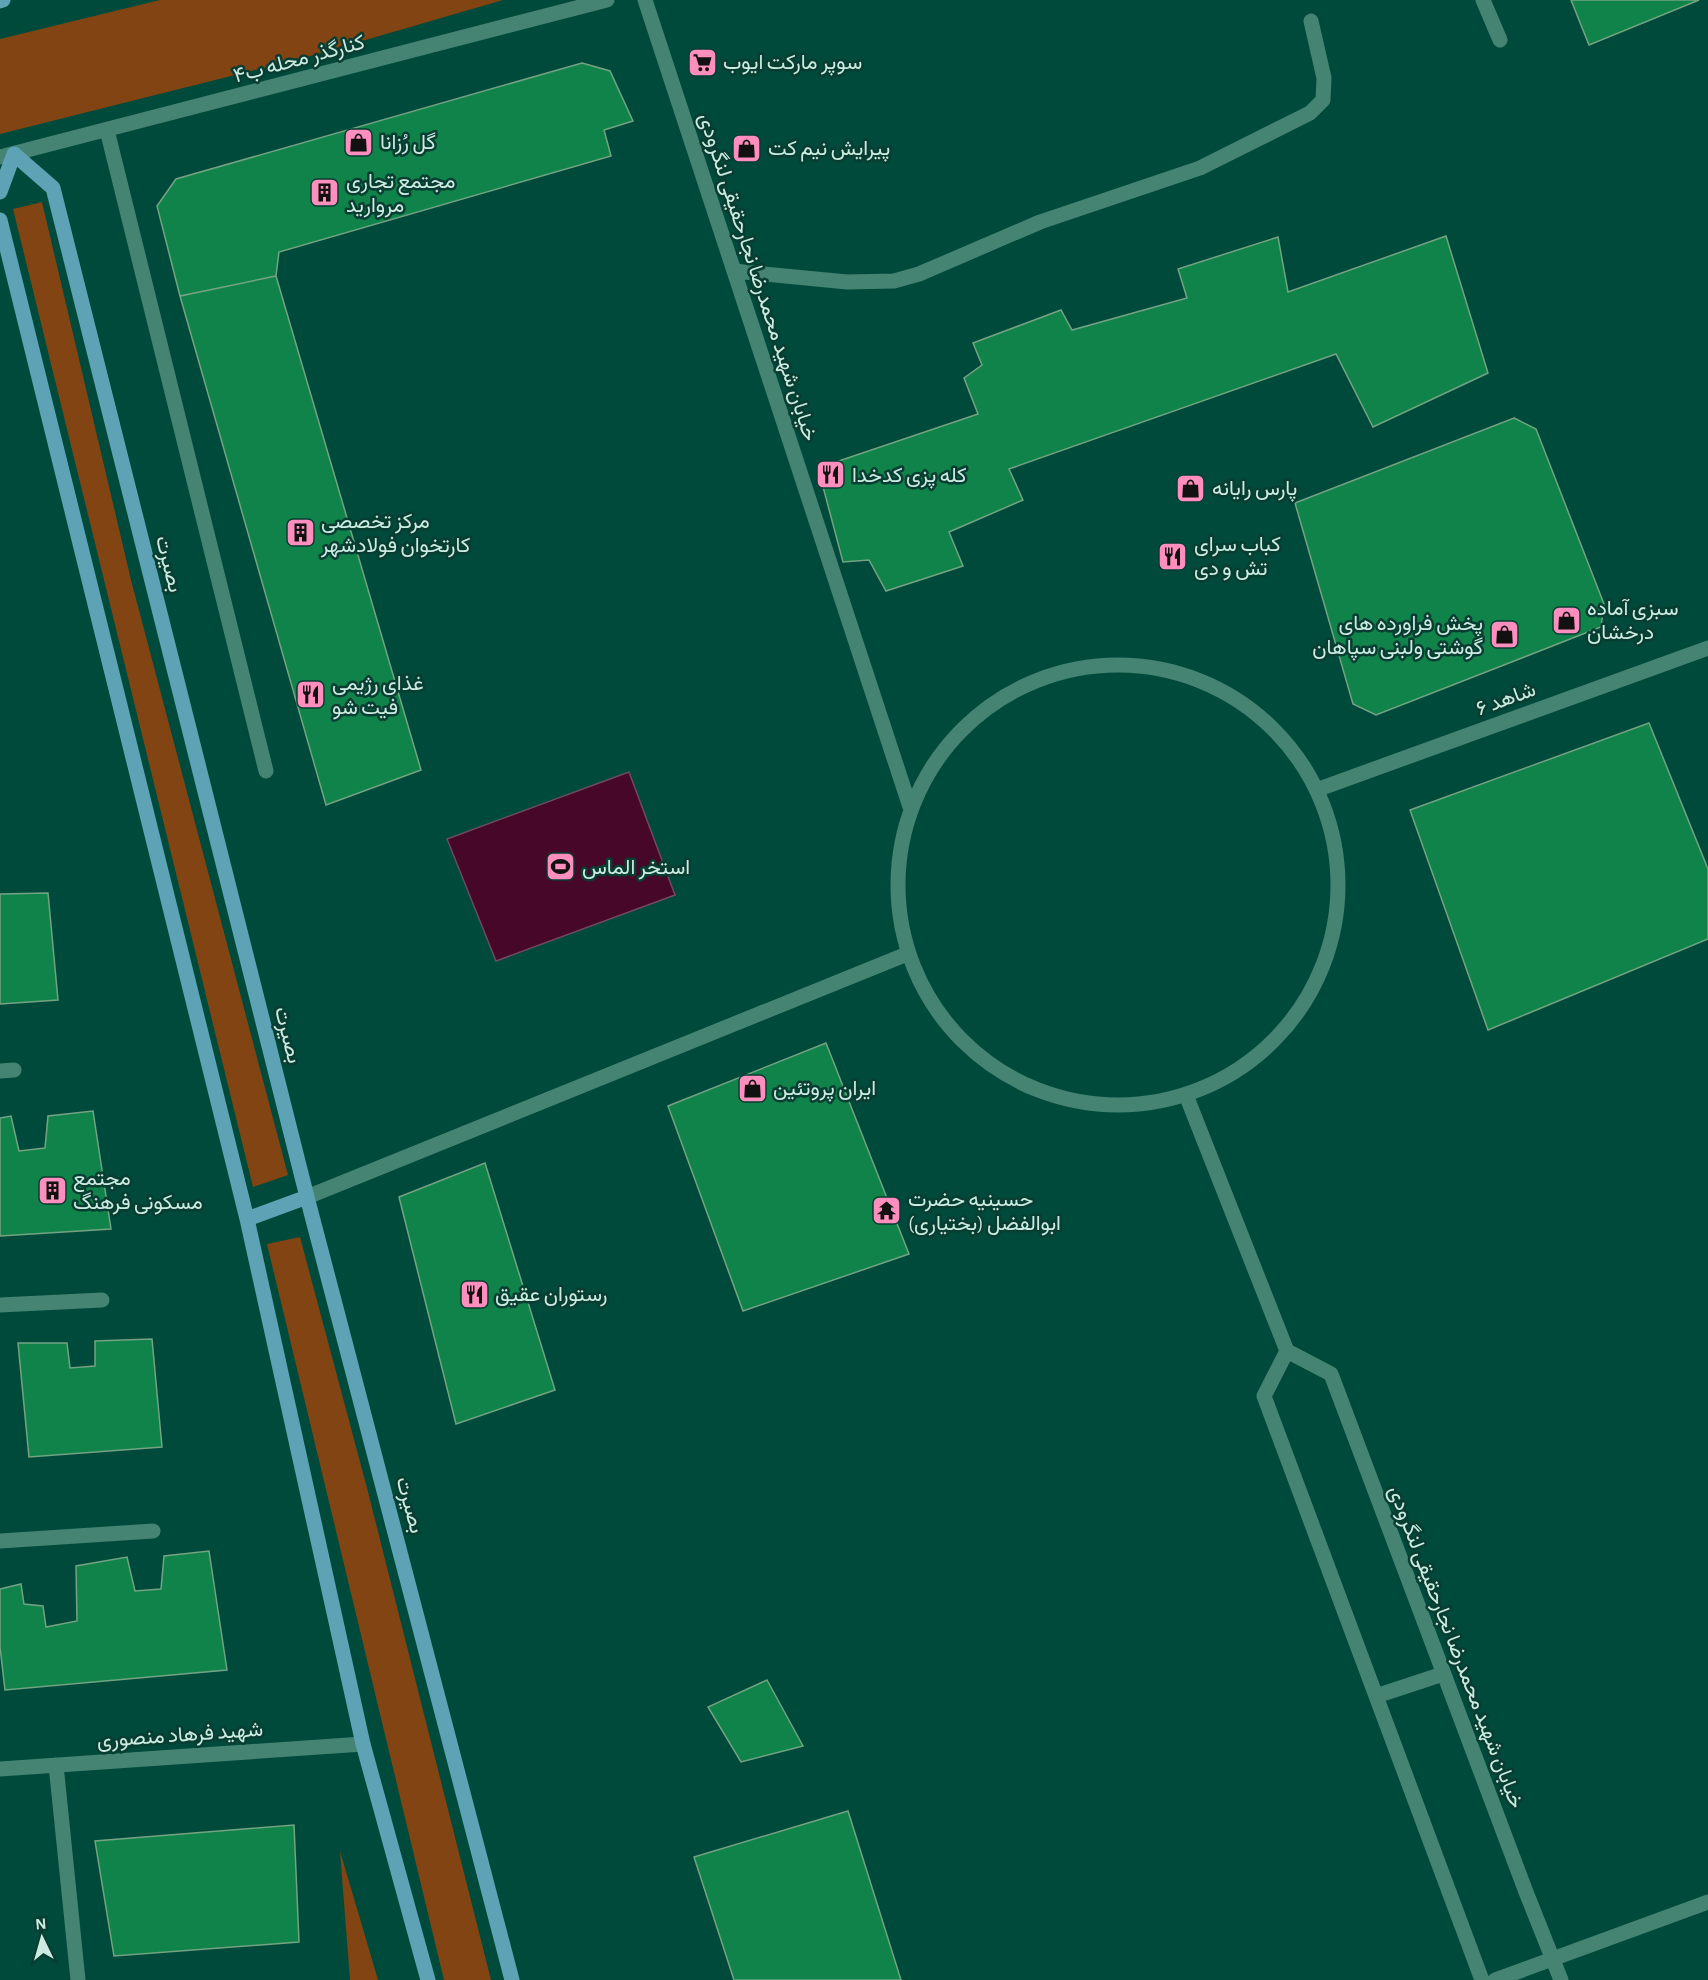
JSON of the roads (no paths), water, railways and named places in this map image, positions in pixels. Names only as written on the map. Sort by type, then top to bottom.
[{"type":"main road","points":[[0,192],[7,156]]},
{"type":"main road","name":"بصیرت","points":[[7,156],[52,188],[308,1197],[512,1980]]},
{"type":"main road","points":[[0,220],[248,1219],[363,1744],[428,1980]]},
{"type":"main road","points":[[248,1219],[308,1197]]},
{"type":"street","name":"کنارگذر محله ب۴","points":[[7,156],[608,0]]},
{"type":"street","name":"خیابان شهید محمدرضا نجارحقیقی لنگرودی","points":[[645,0],[910,807]]},
{"type":"street","points":[[1483,0],[1500,40]]},
{"type":"street","points":[[734,271],[847,282],[894,281],[919,274],[1040,222],[1200,168],[1310,113],[1323,100],[1324,78],[1311,21]]},
{"type":"street","points":[[106,130],[266,771]]},
{"type":"street","name":"شاهد ۶","points":[[1318,789],[1708,648]]},
{"type":"street","points":[[1145,665],[1216,686],[1276,729],[1318,789],[1339,861],[1334,935],[1305,1003],[1255,1059],[1186,1095],[1120,1106],[1051,1095],[988,1065],[939,1016],[907,954],[897,905],[897,865],[910,807],[947,744],[1003,696],[1071,669],[1145,665]]},
{"type":"street","points":[[308,1197],[907,954]]},
{"type":"street","points":[[1186,1095],[1287,1351],[1264,1396],[1482,1980]]},
{"type":"street","points":[[0,1305],[102,1300]]},
{"type":"street","name":"خیابان شهید محمدرضا نجارحقیقی لنگرودی","points":[[1287,1351],[1331,1374],[1561,1980]]},
{"type":"street","points":[[0,1541],[153,1531]]},
{"type":"street","points":[[1376,1696],[1443,1674]]},
{"type":"street","name":"شهید فرهاد منصوری","points":[[0,1769],[363,1744]]},
{"type":"street","points":[[56,1765],[78,1980]]},
{"type":"street","points":[[1495,1980],[1708,1902]]},
{"type":"place","name":"سوپر مارکت ایوب","points":[[702,62]]},
{"type":"place","name":"گل رُزانا","points":[[359,142]]},
{"type":"place","name":"پیرایش نیم کت","points":[[747,148]]},
{"type":"place","name":"مجتمع تجاری مروارید","points":[[325,193]]},
{"type":"place","name":"کله پزی کدخدا","points":[[831,475]]},
{"type":"place","name":"پارس رایانه","points":[[1191,488]]},
{"type":"place","name":"مرکز تخصصی کارتخوان فولادشهر","points":[[300,533]]},
{"type":"place","name":"کباب سرای تش و دی","points":[[1173,556]]},
{"type":"place","name":"سبزی آماده درخشان","points":[[1566,620]]},
{"type":"place","name":"پخش فراورده های گوشتی ولبنی سپاهان","points":[[1504,635]]},
{"type":"place","name":"غذای رژیمی فیت شو","points":[[311,695]]},
{"type":"place","name":"استخر الماس","points":[[561,867]]},
{"type":"place","name":"ایران پروتئین","points":[[752,1088]]},
{"type":"place","name":"مجتمع مسکونی فرهنگ","points":[[52,1190]]},
{"type":"place","name":"حسینیه حضرت ابوالفضل (بختیاری)","points":[[887,1211]]},
{"type":"place","name":"رستوران عقیق","points":[[474,1294]]}]
